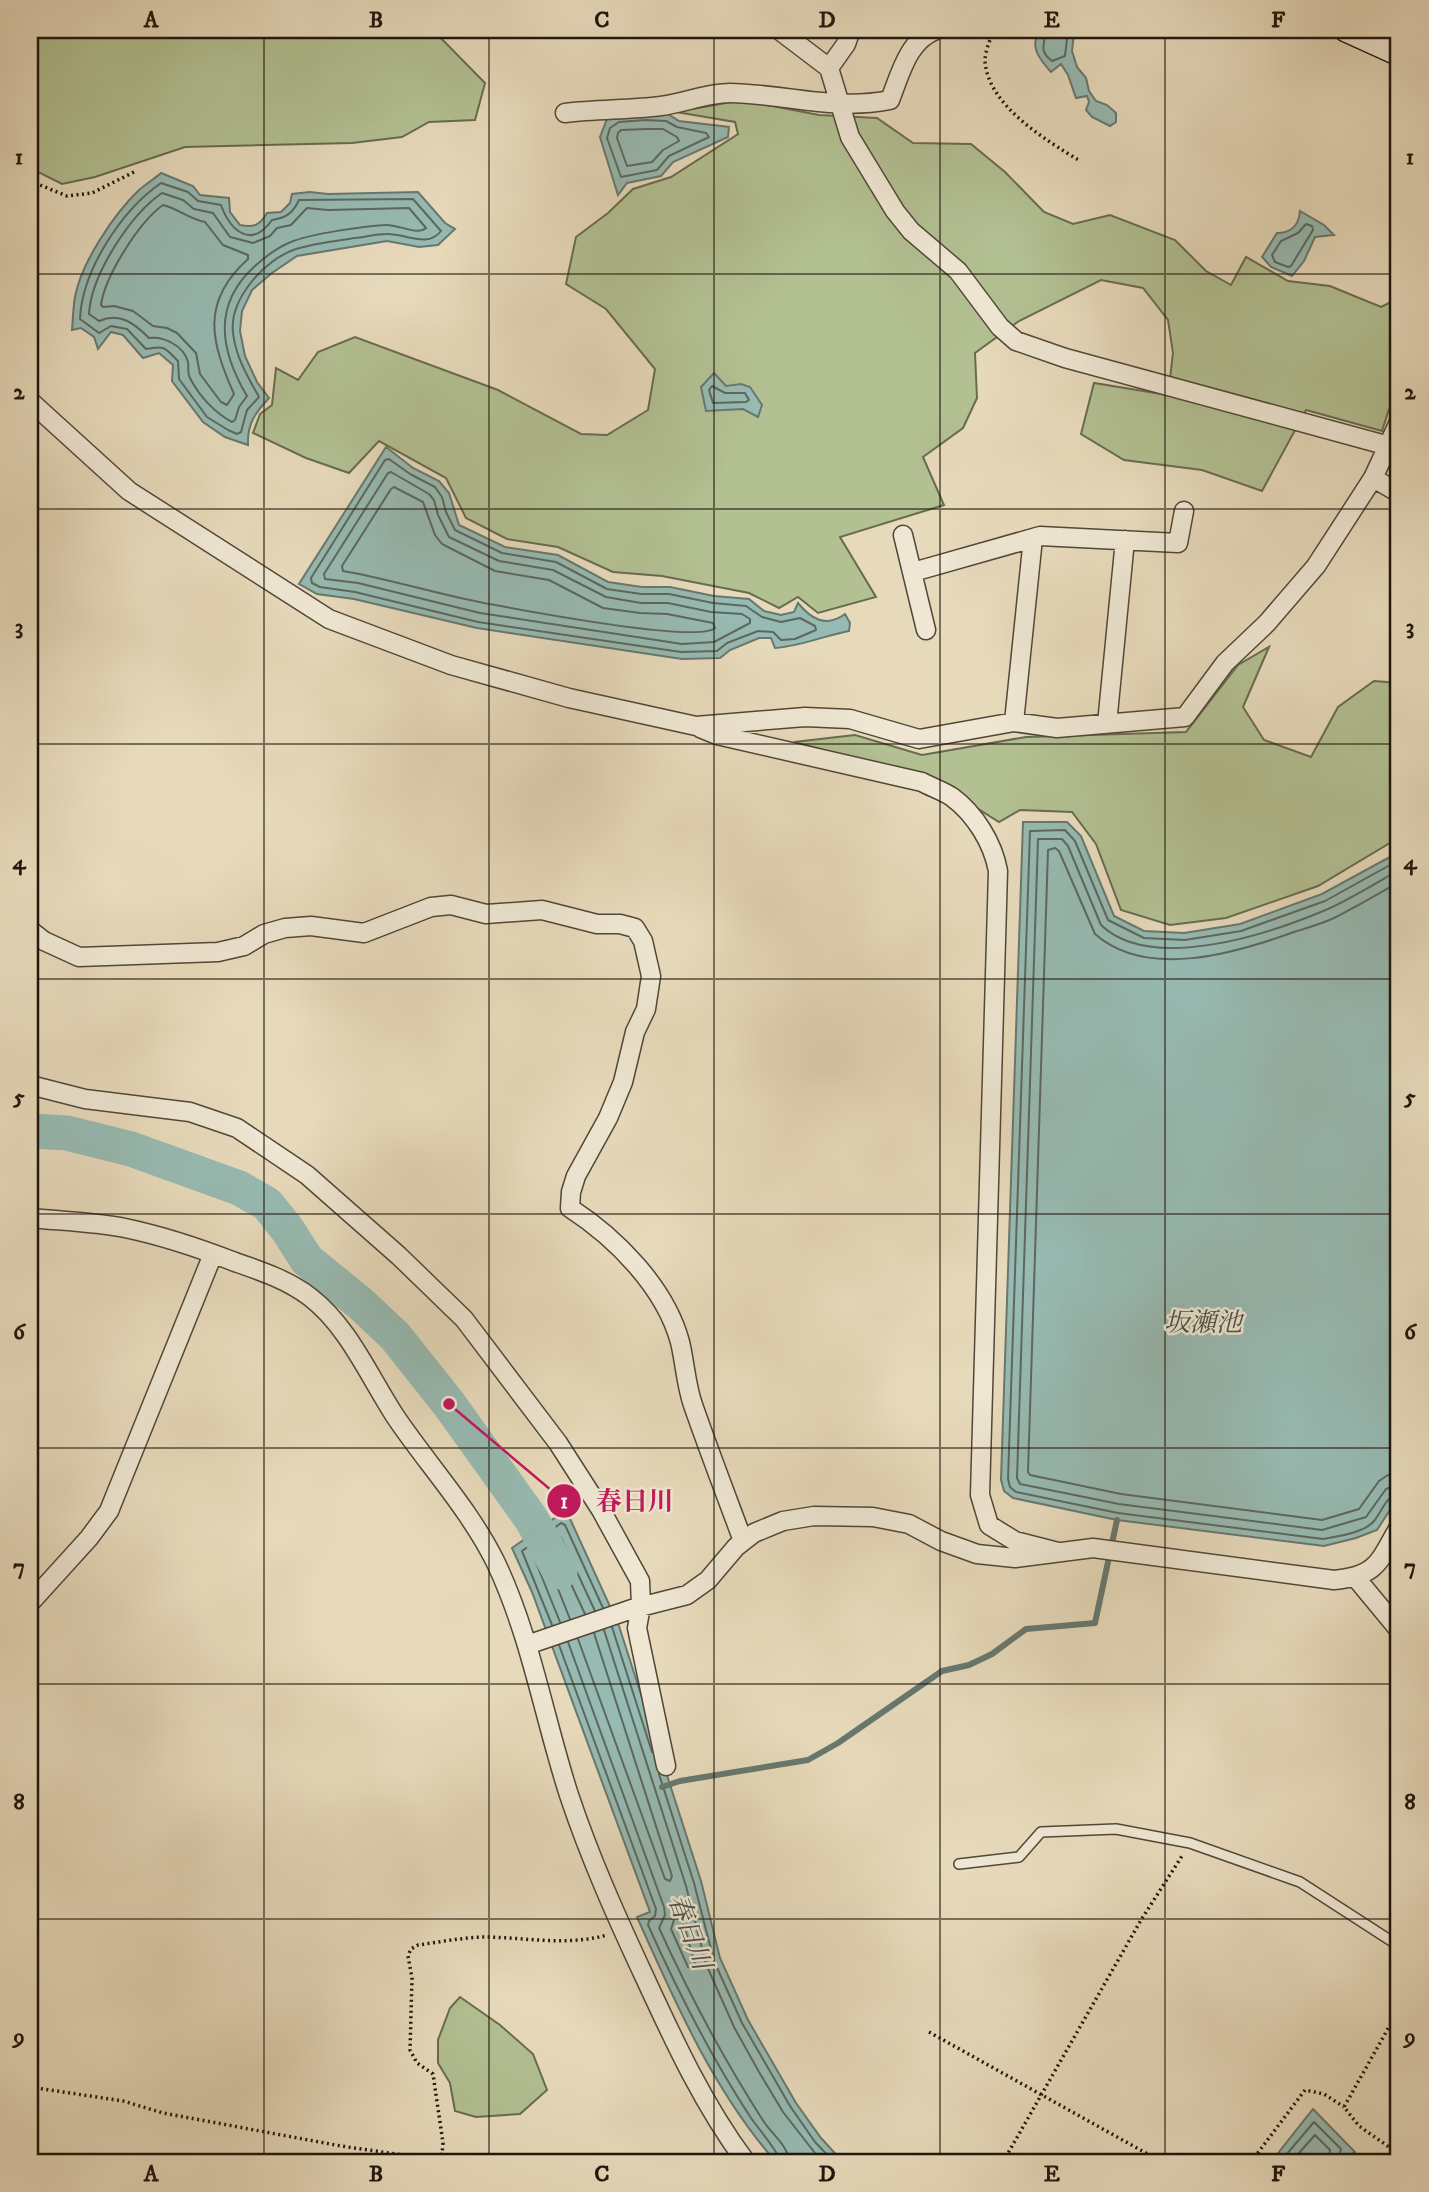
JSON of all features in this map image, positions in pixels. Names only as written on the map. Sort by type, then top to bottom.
[{"type":"street","points":[[779,30],[829,68],[850,137],[895,211],[911,231],[958,271],[1000,327],[1016,341],[1065,358],[1389,446]]},
{"type":"street","points":[[829,68],[846,44],[851,30]]},
{"type":"street","points":[[1346,30],[1399,54]]},
{"type":"street","points":[[565,113],[660,106],[726,93],[768,94],[840,105],[863,105],[890,100],[906,56],[932,31]]},
{"type":"street","points":[[30,401],[130,491],[329,619],[451,665],[569,698],[696,726],[718,735],[922,782],[952,797],[976,821],[990,843],[998,871],[980,1495],[989,1524],[1015,1541],[1058,1552]]},
{"type":"street","points":[[696,726],[816,717],[850,719],[919,739],[1014,722],[1057,728],[1185,717],[1225,663],[1267,623],[1316,566],[1373,478],[1399,422]]},
{"type":"street","points":[[1373,478],[1399,493]]},
{"type":"street","points":[[913,572],[1040,536],[1178,543],[1184,511]]},
{"type":"street","points":[[903,535],[926,630]]},
{"type":"street","points":[[1014,722],[1033,538]]},
{"type":"street","points":[[1107,724],[1125,540]]},
{"type":"street","points":[[30,930],[44,941],[79,957],[218,953],[244,946],[264,933],[285,928],[311,926],[364,933],[431,907],[451,905],[486,914],[542,910],[597,924],[620,924],[635,928],[643,941],[651,976],[646,1009],[635,1032],[623,1082],[608,1118],[576,1176],[570,1208],[597,1226],[636,1265],[661,1300],[679,1340],[691,1401],[743,1541]]},
{"type":"street","points":[[30,1085],[85,1099],[190,1112],[237,1128],[307,1175],[399,1256],[464,1319],[558,1443],[601,1510],[640,1581],[637,1628],[666,1766]]},
{"type":"street","points":[[30,1218],[121,1228],[173,1240],[280,1279],[308,1295],[330,1314],[409,1436],[479,1534],[495,1562],[531,1644],[568,1792],[605,1891],[707,2103],[746,2162]]},
{"type":"street","points":[[30,1603],[89,1538],[109,1511],[213,1254]]},
{"type":"street","points":[[531,1644],[637,1608],[687,1595],[708,1580],[743,1541],[754,1533],[783,1521],[814,1516],[873,1517],[909,1524],[941,1541],[977,1554],[1015,1559],[1093,1548],[1334,1580],[1356,1578],[1370,1572],[1399,1527]]},
{"type":"street","points":[[1356,1578],[1399,1630]]},
{"type":"lane","points":[[959,1864],[1019,1857],[1041,1832],[1116,1829],[1190,1843],[1300,1882],[1399,1946]]},
{"type":"path","points":[[993,30],[985,60],[991,85],[1013,112],[1039,136],[1080,161]]},
{"type":"path","points":[[30,181],[67,196],[92,193],[134,173]]},
{"type":"path","points":[[1003,2162],[1141,1920],[1190,1843]]},
{"type":"path","points":[[30,2087],[123,2101],[163,2113],[341,2146],[430,2159],[442,2154],[443,2143],[433,2074],[417,2063],[410,2050],[412,1978],[408,1956],[411,1949],[418,1945],[486,1937],[543,1941],[591,1940],[623,1930]]},
{"type":"path","points":[[1344,2106],[1399,2009]]},
{"type":"path","points":[[929,2032],[1162,2162]]},
{"type":"path","points":[[1251,2162],[1305,2090],[1324,2094],[1344,2106],[1359,2126],[1399,2154]]},
{"type":"green space","points":[[30,30],[383,30],[393,33],[433,30],[485,83],[475,120],[429,122],[402,137],[352,143],[185,147],[95,177],[62,184],[30,168]]},
{"type":"green space","points":[[742,100],[819,115],[877,118],[913,143],[971,144],[1005,172],[1044,212],[1073,224],[1110,215],[1175,240],[1206,271],[1231,285],[1246,257],[1288,281],[1330,286],[1381,307],[1399,298],[1399,399],[1389,409],[1382,431],[1306,410],[1262,491],[1202,470],[1124,460],[1081,434],[1094,383],[1168,395],[1173,353],[1168,320],[1143,288],[1101,280],[1019,321],[975,353],[977,398],[963,428],[923,457],[944,505],[840,537],[876,597],[818,613],[798,597],[779,608],[749,593],[662,576],[613,572],[558,547],[507,539],[466,518],[446,478],[379,441],[349,473],[306,458],[253,433],[260,414],[272,405],[276,368],[298,380],[318,352],[355,337],[498,390],[581,434],[607,435],[648,410],[655,369],[606,309],[566,284],[576,237],[608,213],[633,189],[671,177],[738,134],[735,122],[676,112]]},
{"type":"green space","points":[[1269,647],[1243,707],[1264,740],[1311,757],[1338,707],[1374,681],[1399,683],[1399,840],[1318,886],[1226,918],[1170,925],[1121,910],[1096,844],[1072,812],[1020,810],[999,822],[929,778],[794,742],[855,735],[922,755],[1026,737],[1186,732],[1238,665]]},
{"type":"green space","points":[[460,1997],[500,2025],[533,2054],[547,2090],[520,2114],[476,2117],[455,2111],[450,2083],[438,2063],[438,2040],[450,2008]]},
{"type":"water","points":[[1042,30],[1078,30],[1074,33],[1072,51],[1077,67],[1086,78],[1089,91],[1096,101],[1107,105],[1116,113],[1116,122],[1110,126],[1092,117],[1086,110],[1089,102],[1087,96],[1076,98],[1061,64],[1051,72],[1039,57],[1035,46]]},
{"type":"water","points":[[668,114],[679,121],[729,127],[728,137],[673,162],[661,176],[627,183],[618,195],[600,137],[607,119],[617,115]]},
{"type":"water","points":[[161,173],[193,186],[200,195],[229,198],[230,212],[240,225],[253,226],[267,213],[281,212],[290,203],[292,194],[418,192],[445,223],[455,229],[438,245],[419,247],[387,241],[297,256],[252,290],[242,311],[240,331],[245,356],[257,382],[269,398],[253,419],[248,445],[225,437],[203,422],[172,381],[173,365],[159,353],[143,358],[123,335],[111,332],[98,349],[94,337],[81,328],[72,330],[78,284],[91,255],[109,225],[129,200]]},
{"type":"water","points":[[1300,211],[1324,225],[1334,235],[1315,237],[1304,261],[1292,276],[1271,267],[1262,257],[1277,233],[1286,232],[1296,224]]},
{"type":"water","points":[[714,373],[726,386],[741,384],[750,387],[762,405],[758,417],[743,409],[706,411],[701,387]]},
{"type":"water","points":[[386,447],[413,468],[439,481],[449,493],[459,525],[505,547],[558,555],[608,582],[642,587],[670,587],[714,596],[749,599],[764,611],[781,615],[794,612],[798,603],[814,617],[825,621],[845,614],[850,623],[849,631],[775,648],[771,638],[759,638],[730,650],[720,658],[682,659],[477,628],[354,599],[317,594],[299,584]]},
{"type":"water","name":"坂瀬池","points":[[1023,822],[1067,822],[1081,836],[1114,916],[1144,931],[1184,933],[1240,924],[1322,894],[1399,852],[1399,1496],[1377,1530],[1324,1546],[1117,1520],[1013,1498],[1004,1491],[1001,1480]]},
{"type":"water","points":[[566,1510],[619,1626],[701,1881],[720,1958],[748,2020],[796,2103],[821,2138],[843,2162],[776,2162],[733,2106],[715,2076],[681,2013],[637,1917],[650,1912],[532,1592],[512,1548]]},
{"type":"water","points":[[1313,2109],[1355,2152],[1339,2162],[1271,2162]]},
{"type":"waterway","name":"春日川","points":[[30,1131],[67,1133],[131,1149],[239,1188],[267,1204],[307,1260],[395,1336],[449,1404],[532,1520],[560,1572]]},
{"type":"waterway","points":[[662,1787],[680,1781],[808,1760],[838,1743],[942,1671],[969,1665],[992,1654],[1026,1629],[1095,1623],[1117,1520]]},
{"type":"place","name":"春日川","points":[[449,1404]]}]
